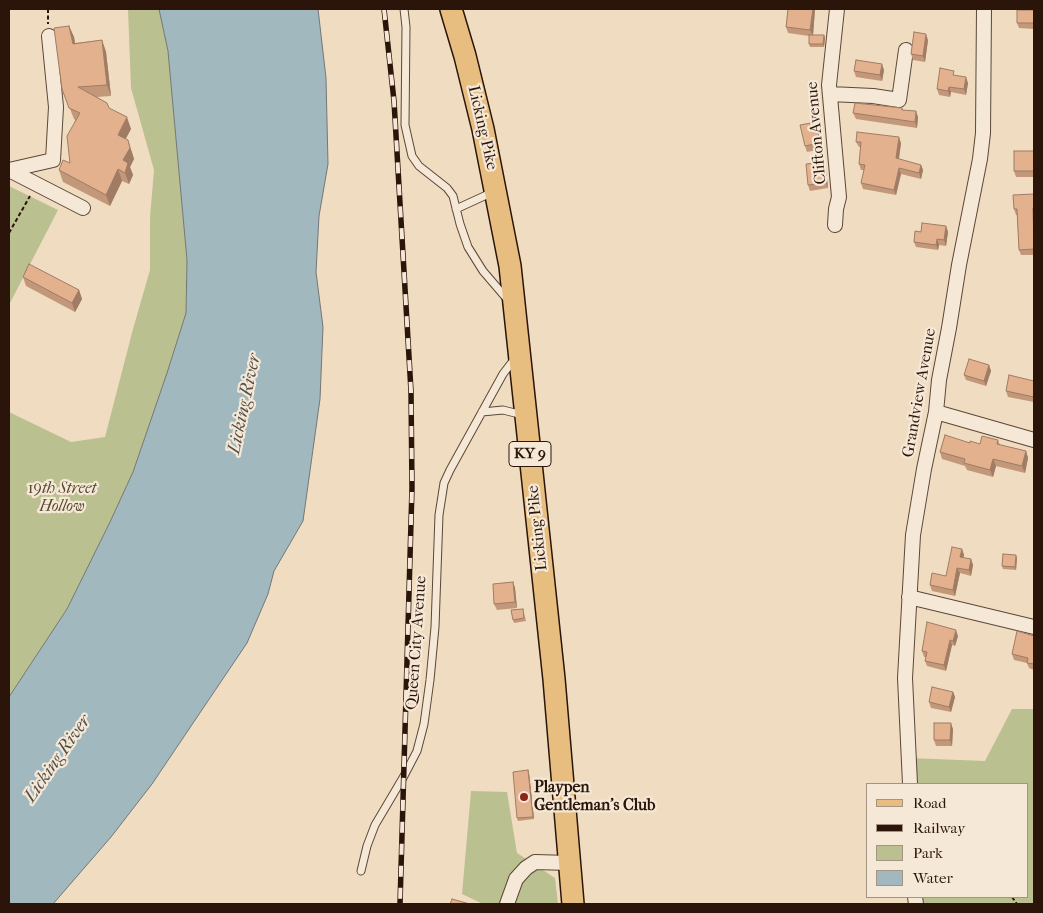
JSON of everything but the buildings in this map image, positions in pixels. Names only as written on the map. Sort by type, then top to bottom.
[{"type":"main road","name":"Licking Pike","points":[[451,9],[483,129],[510,266],[554,678],[573,904]]},
{"type":"street","name":"Clifton Avenue","points":[[835,225],[836,209],[840,197],[829,72],[837,9]]},
{"type":"street","name":"Grandview Avenue","points":[[910,783],[904,678],[913,535],[924,468],[936,412],[939,380],[958,265],[980,159],[983,133],[984,9]]},
{"type":"street","points":[[9,170],[53,160],[56,107],[49,36]]},
{"type":"street","points":[[830,94],[873,96],[898,100],[906,50]]},
{"type":"street","points":[[9,170],[82,208]]},
{"type":"street","points":[[936,412],[1034,440]]},
{"type":"street","points":[[910,597],[1034,626]]},
{"type":"street","points":[[507,904],[516,879],[526,868],[535,862],[569,863]]},
{"type":"lane","points":[[404,9],[406,28],[405,125],[412,156],[419,166],[447,188],[452,196],[468,247],[483,270],[514,307]]},
{"type":"lane","points":[[456,209],[496,191]]},
{"type":"lane","name":"Queen City Avenue","points":[[361,871],[367,846],[375,825],[404,776],[419,744],[424,724],[430,680],[439,515],[444,483],[503,374],[519,353]]},
{"type":"lane","points":[[482,412],[503,410],[526,416]]},
{"type":"green space","name":"19th Street Hollow","points":[[128,9],[159,9],[168,51],[187,260],[186,313],[133,472],[110,522],[67,609],[9,697],[9,412],[71,442],[105,437],[150,270],[150,217],[154,170],[131,88]]},
{"type":"green space","points":[[9,186],[58,210],[9,305]]},
{"type":"green space","points":[[1012,709],[1034,709],[1034,904],[916,904],[915,898],[1028,898],[1028,783],[910,783],[909,758],[985,761]]},
{"type":"green space","points":[[471,791],[507,792],[517,853],[555,878],[558,904],[483,904],[462,894]]},
{"type":"water","name":"Licking River","points":[[159,9],[318,9],[326,78],[328,164],[319,216],[316,272],[323,327],[320,399],[303,521],[274,571],[268,594],[247,643],[152,784],[111,837],[53,904],[9,904],[9,697],[67,609],[110,522],[133,472],[186,313],[187,260],[168,51]]},
{"type":"railway","points":[[384,9],[394,101],[411,391],[412,488],[400,904]]},
{"type":"place","name":"Playpen Gentleman's Club","points":[[524,797]]}]
